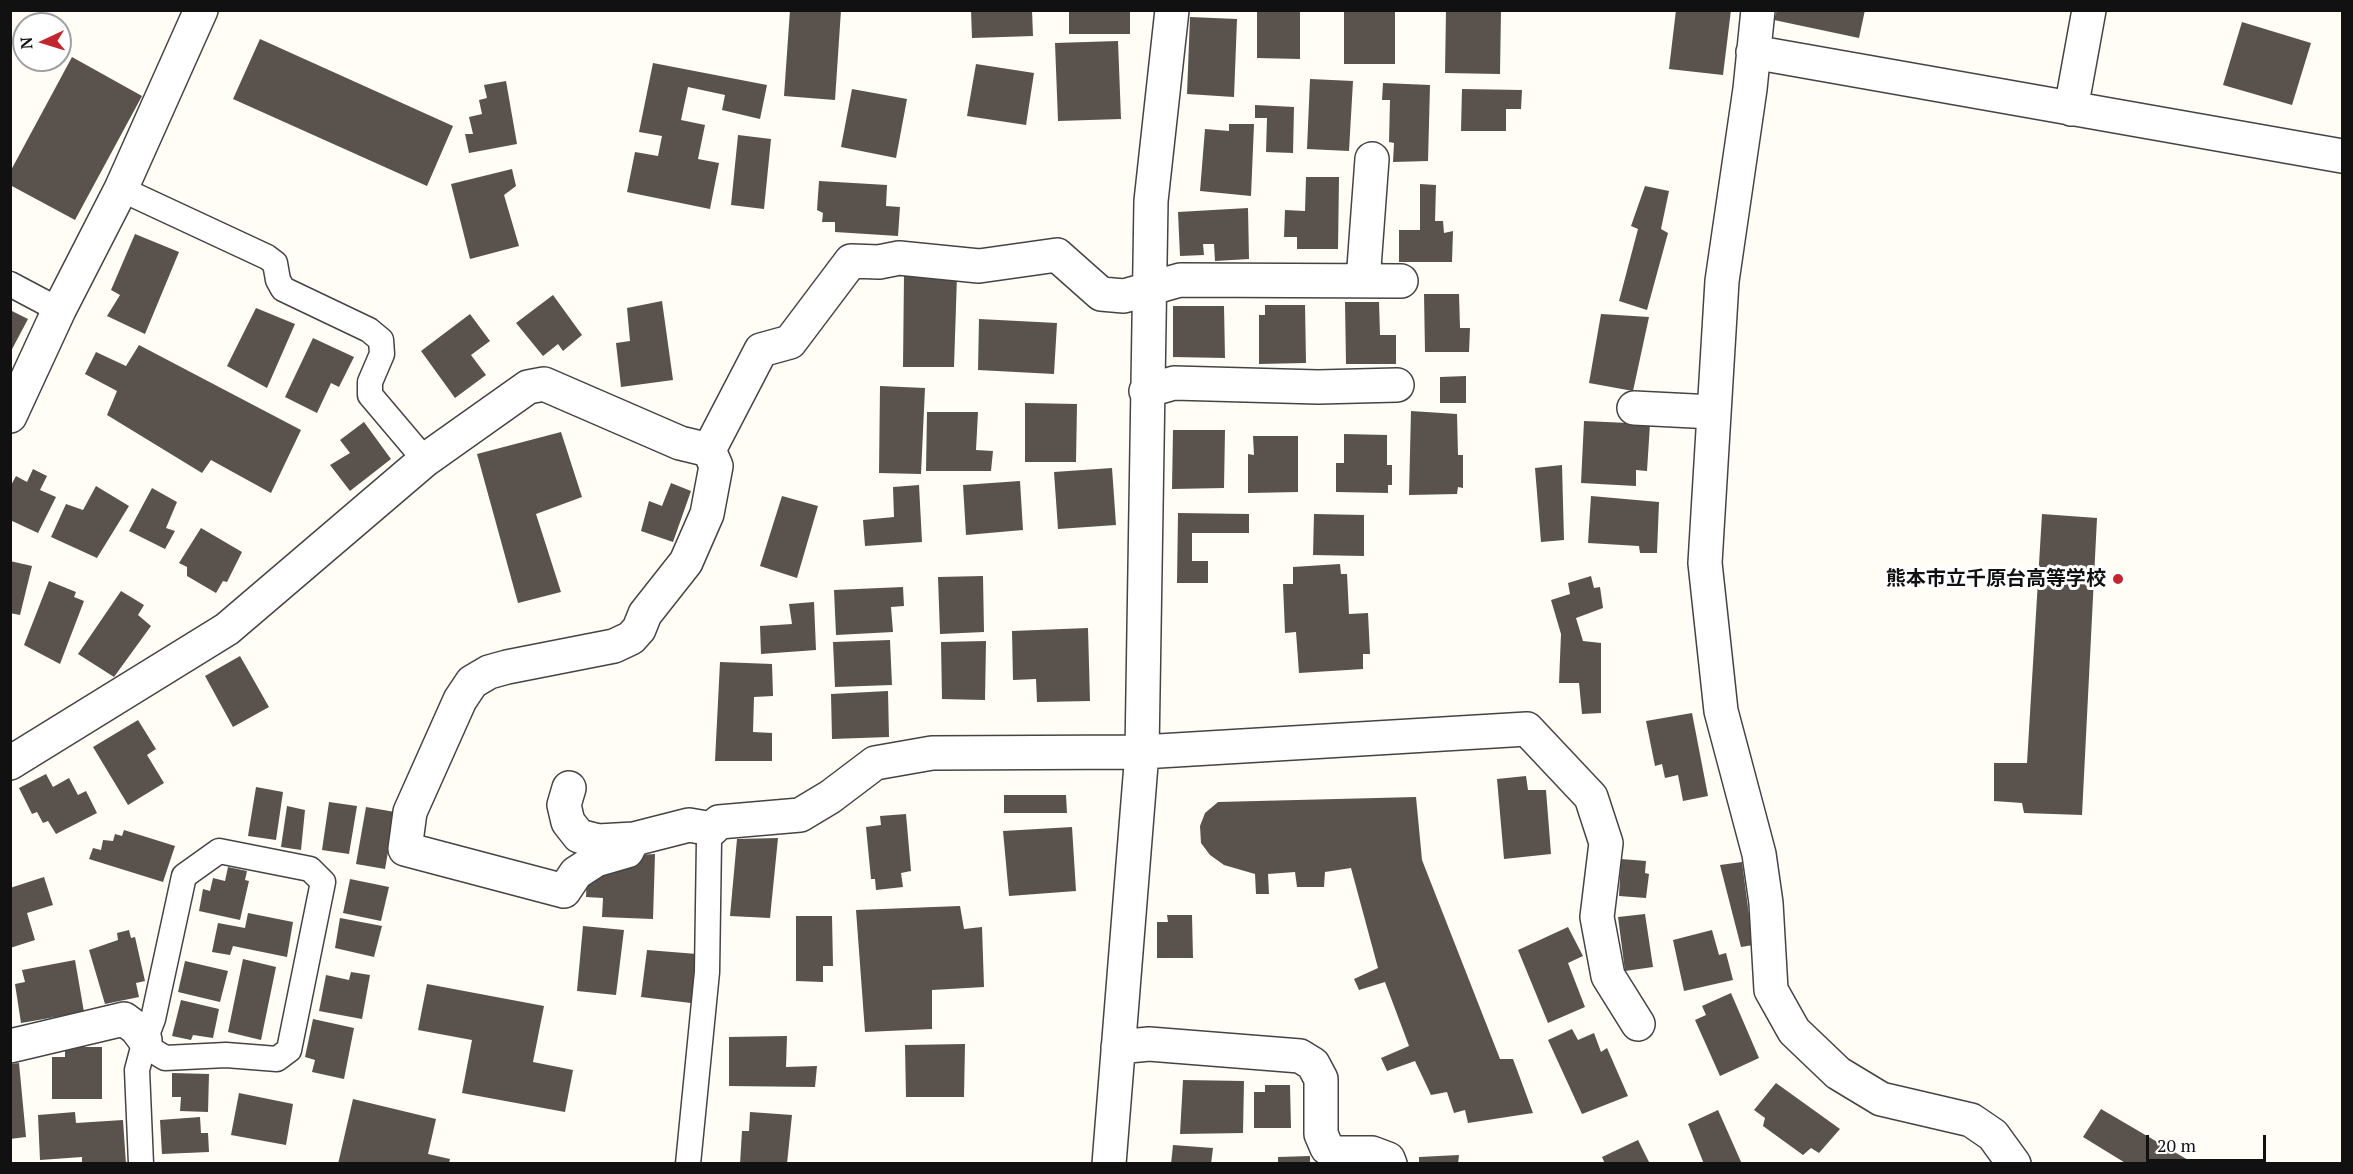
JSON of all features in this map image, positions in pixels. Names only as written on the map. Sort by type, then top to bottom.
[{"type":"street","points":[[10,416],[59,310],[121,189],[201,10]]},
{"type":"street","points":[[1109,1164],[1142,752],[1146,392],[1151,201],[1172,10]]},
{"type":"street","points":[[1758,10],[1750,89],[1722,281],[1705,563],[1721,711],[1759,854],[1766,903],[1771,990],[1794,1031],[1838,1073],[1881,1099],[1971,1120],[1993,1135],[2014,1164]]},
{"type":"street","points":[[2071,110],[2089,10]]},
{"type":"street","points":[[1753,52],[2071,110],[2343,156]]},
{"type":"street","points":[[1363,281],[1372,159]]},
{"type":"street","points":[[709,450],[761,350],[790,342],[851,261],[879,262],[899,258],[979,266],[1057,255],[1101,294],[1124,296],[1180,280],[1401,281]]},
{"type":"street","points":[[1146,392],[1174,383],[1318,387],[1397,385]]},
{"type":"street","points":[[10,763],[227,629],[425,460],[528,387],[544,384],[680,443],[709,450]]},
{"type":"street","points":[[1634,408],[1713,412]]},
{"type":"street","points":[[634,838],[627,851],[596,860],[576,873],[564,891],[405,849],[410,812],[460,700],[472,682],[489,672],[507,667],[614,646],[631,639],[639,629],[645,614],[686,562],[707,514],[716,466],[709,450]]},
{"type":"street","points":[[568,788],[564,805],[568,822],[579,836],[598,841],[634,838],[689,825],[712,829],[719,822],[800,815],[830,797],[875,763],[932,753],[1142,752],[1527,729],[1591,797],[1606,843],[1597,917],[1608,976],[1638,1024]]},
{"type":"street","points":[[10,1046],[124,1019],[136,1028],[145,1040]]},
{"type":"street","points":[[1118,1047],[1149,1044],[1299,1056],[1313,1064],[1321,1079],[1321,1134],[1327,1148],[1335,1153],[1372,1153],[1388,1159],[1390,1164]]},
{"type":"lane","points":[[121,189],[267,256],[274,263],[283,289],[369,330],[381,340],[382,354],[370,382],[369,395],[425,460]]},
{"type":"lane","points":[[10,284],[59,310]]},
{"type":"lane","points":[[688,1164],[707,972],[709,841],[712,829]]},
{"type":"lane","points":[[141,1164],[137,1070],[145,1040],[153,1019],[184,876],[219,851],[310,869],[323,882],[289,1050],[277,1059],[226,1055],[165,1058],[152,1050],[145,1040]]},
{"type":"building","points":[[790,10],[841,10],[835,100],[784,96]]},
{"type":"building","points":[[971,10],[1032,10],[1033,36],[972,38]]},
{"type":"building","points":[[1069,10],[1130,10],[1130,34],[1069,34]]},
{"type":"building","points":[[1257,10],[1300,10],[1300,59],[1257,58]]},
{"type":"building","points":[[1344,10],[1395,10],[1395,64],[1344,64]]},
{"type":"building","points":[[1446,10],[1501,10],[1500,74],[1445,73]]},
{"type":"building","points":[[1676,10],[1731,10],[1723,75],[1669,69]]},
{"type":"building","points":[[1777,10],[1865,10],[1859,38],[1774,20]]},
{"type":"building","points":[[1190,17],[1237,19],[1234,97],[1187,94]]},
{"type":"building","points":[[2242,22],[2311,43],[2292,105],[2223,85]]},
{"type":"building","points":[[260,39],[453,126],[427,186],[233,99]]},
{"type":"building","points":[[1118,41],[1121,119],[1058,121],[1055,43]]},
{"type":"building","points":[[72,57],[142,96],[75,220],[10,185],[10,172],[64,72],[72,72]]},
{"type":"building","points":[[653,63],[767,85],[760,119],[722,110],[725,95],[688,87],[681,120],[705,125],[698,159],[719,163],[710,209],[627,192],[635,152],[658,156],[662,136],[639,132]]},
{"type":"building","points":[[976,64],[1034,73],[1026,125],[967,116]]},
{"type":"building","points":[[1310,79],[1353,81],[1349,151],[1307,149]]},
{"type":"building","points":[[506,81],[517,144],[469,153],[465,134],[473,134],[469,117],[482,114],[479,100],[487,98],[484,85]]},
{"type":"building","points":[[1383,83],[1430,85],[1428,161],[1393,162],[1394,143],[1389,142],[1390,100],[1382,100]]},
{"type":"building","points":[[852,89],[907,99],[896,158],[841,147]]},
{"type":"building","points":[[1462,89],[1522,90],[1521,109],[1506,109],[1506,131],[1461,131]]},
{"type":"building","points":[[1255,105],[1294,107],[1293,153],[1266,152],[1267,118],[1255,118]]},
{"type":"building","points":[[1229,124],[1254,124],[1251,196],[1200,191],[1205,129],[1229,131]]},
{"type":"building","points":[[738,135],[771,139],[764,209],[731,205]]},
{"type":"building","points":[[512,169],[516,186],[504,195],[519,246],[470,259],[451,184]]},
{"type":"building","points":[[1306,177],[1339,177],[1338,249],[1297,249],[1297,237],[1284,237],[1285,210],[1305,211]]},
{"type":"building","points":[[819,181],[887,185],[886,206],[900,207],[898,236],[835,232],[835,222],[822,222],[823,213],[817,210]]},
{"type":"building","points":[[1420,184],[1436,185],[1435,221],[1443,221],[1444,233],[1453,231],[1452,262],[1399,262],[1399,230],[1420,230]]},
{"type":"building","points":[[1645,186],[1669,191],[1661,229],[1668,233],[1647,310],[1619,301],[1638,229],[1631,226]]},
{"type":"building","points":[[1248,208],[1249,259],[1215,261],[1214,244],[1203,244],[1204,255],[1180,256],[1178,212]]},
{"type":"building","points":[[135,234],[179,252],[145,334],[107,316],[120,295],[111,290]]},
{"type":"building","points":[[904,275],[957,276],[954,367],[903,367]]},
{"type":"building","points":[[1424,294],[1459,294],[1460,328],[1470,328],[1469,352],[1425,352]]},
{"type":"building","points":[[553,295],[582,335],[563,351],[558,344],[543,356],[516,323]]},
{"type":"building","points":[[662,301],[673,380],[621,387],[616,343],[630,341],[627,308]]},
{"type":"building","points":[[1345,302],[1379,302],[1380,335],[1396,335],[1396,364],[1346,364]]},
{"type":"building","points":[[1265,305],[1305,305],[1306,363],[1259,364],[1259,315],[1265,315]]},
{"type":"building","points":[[1173,306],[1224,306],[1225,358],[1173,357]]},
{"type":"building","points":[[256,308],[295,324],[267,388],[227,366]]},
{"type":"building","points":[[10,310],[28,319],[10,353]]},
{"type":"building","points":[[470,314],[490,341],[471,355],[486,375],[455,398],[421,351]]},
{"type":"building","points":[[1601,314],[1649,317],[1633,391],[1589,383]]},
{"type":"building","points":[[979,319],[1057,323],[1054,374],[978,370]]},
{"type":"building","points":[[313,338],[354,357],[339,387],[331,383],[317,413],[285,397]]},
{"type":"building","points":[[139,345],[301,430],[271,493],[211,460],[202,473],[107,415],[117,391],[85,374],[96,352],[126,366]]},
{"type":"building","points":[[1466,376],[1466,403],[1440,403],[1440,377]]},
{"type":"building","points":[[880,386],[925,388],[921,474],[879,473]]},
{"type":"building","points":[[1025,403],[1077,404],[1076,462],[1025,462]]},
{"type":"building","points":[[1411,411],[1457,414],[1458,455],[1463,455],[1463,488],[1458,487],[1457,494],[1409,495]]},
{"type":"building","points":[[927,412],[978,412],[976,450],[993,451],[991,471],[926,471]]},
{"type":"building","points":[[1584,421],[1650,424],[1647,471],[1636,470],[1636,486],[1581,483]]},
{"type":"building","points":[[364,422],[391,459],[350,491],[330,465],[350,453],[340,440]]},
{"type":"building","points":[[1173,430],[1225,430],[1224,488],[1172,489]]},
{"type":"building","points":[[561,432],[582,497],[536,514],[561,592],[518,603],[477,454]]},
{"type":"building","points":[[1344,434],[1387,435],[1387,465],[1392,465],[1392,485],[1388,485],[1388,493],[1336,492],[1336,463],[1344,463]]},
{"type":"building","points":[[1253,436],[1298,436],[1298,492],[1248,493],[1248,454],[1254,455]]},
{"type":"building","points":[[1562,465],[1564,540],[1541,542],[1535,468]]},
{"type":"building","points":[[1112,468],[1116,525],[1058,529],[1054,472]]},
{"type":"building","points":[[33,469],[47,476],[40,490],[56,497],[38,533],[10,520],[10,487],[16,476],[27,482]]},
{"type":"building","points":[[1020,481],[1023,530],[966,535],[963,485]]},
{"type":"building","points":[[671,483],[691,491],[673,542],[641,531],[649,501],[662,506]]},
{"type":"building","points":[[919,485],[922,542],[865,546],[863,520],[894,517],[893,487]]},
{"type":"building","points":[[96,486],[129,506],[97,558],[51,537],[66,504],[83,510]]},
{"type":"building","points":[[152,488],[177,502],[166,528],[175,531],[165,549],[129,531]]},
{"type":"building","points":[[782,496],[818,506],[797,578],[760,566]]},
{"type":"building","points":[[1591,496],[1659,502],[1657,553],[1640,553],[1639,546],[1588,543]]},
{"type":"building","points":[[1178,513],[1249,514],[1249,533],[1192,533],[1192,561],[1208,561],[1208,583],[1177,583]]},
{"type":"building","points":[[1314,514],[1364,515],[1364,556],[1313,555]]},
{"type":"building","points":[[2042,514],[2097,518],[2082,815],[2024,813],[2022,803],[1994,801],[1994,763],[2027,763]]},
{"type":"building","points":[[201,528],[242,552],[227,582],[223,581],[216,593],[187,576],[187,567],[179,563]]},
{"type":"building","points":[[10,561],[32,566],[20,615],[10,613]]},
{"type":"building","points":[[1340,564],[1341,574],[1347,574],[1349,614],[1368,613],[1370,654],[1363,654],[1363,669],[1299,673],[1296,632],[1285,633],[1283,584],[1293,584],[1293,567]]},
{"type":"building","points":[[983,576],[984,632],[940,634],[938,577]]},
{"type":"building","points":[[1591,576],[1594,588],[1600,587],[1603,608],[1576,618],[1583,641],[1601,643],[1601,713],[1582,714],[1579,683],[1559,683],[1561,634],[1551,600],[1570,594],[1568,583]]},
{"type":"building","points":[[49,581],[76,592],[74,597],[84,601],[60,664],[24,645]]},
{"type":"building","points":[[903,587],[904,606],[891,607],[893,632],[836,635],[834,590]]},
{"type":"building","points":[[121,591],[144,605],[138,615],[151,626],[114,677],[78,654]]},
{"type":"building","points":[[814,602],[816,650],[761,654],[760,626],[792,624],[789,604]]},
{"type":"building","points":[[1088,628],[1090,701],[1037,702],[1036,679],[1013,680],[1012,631]]},
{"type":"building","points":[[890,640],[892,685],[835,687],[833,642]]},
{"type":"building","points":[[986,641],[985,700],[942,699],[941,642]]},
{"type":"building","points":[[240,656],[269,707],[233,727],[205,676]]},
{"type":"building","points":[[720,662],[772,664],[773,696],[754,697],[753,732],[772,733],[772,761],[715,761]]},
{"type":"building","points":[[888,691],[889,737],[832,739],[831,694]]},
{"type":"building","points":[[1692,713],[1708,796],[1683,801],[1678,775],[1665,778],[1662,764],[1655,766],[1646,721]]},
{"type":"building","points":[[138,720],[156,749],[147,755],[164,783],[128,805],[93,747]]},
{"type":"building","points":[[46,774],[53,787],[69,778],[78,795],[86,791],[97,813],[56,834],[48,821],[43,823],[37,812],[32,814],[19,788]]},
{"type":"building","points":[[1526,776],[1528,790],[1546,790],[1551,854],[1504,859],[1497,779]]},
{"type":"building","points":[[256,787],[283,792],[276,840],[248,836]]},
{"type":"building","points":[[1004,795],[1066,795],[1067,813],[1004,813]]},
{"type":"building","points":[[1416,797],[1422,860],[1500,1059],[1513,1059],[1533,1113],[1468,1123],[1465,1110],[1454,1113],[1447,1092],[1431,1095],[1415,1061],[1387,1071],[1381,1058],[1409,1046],[1385,982],[1359,990],[1354,979],[1378,968],[1351,868],[1325,872],[1324,887],[1297,887],[1295,872],[1268,874],[1269,894],[1256,894],[1255,874],[1224,865],[1210,855],[1201,843],[1200,826],[1205,813],[1218,802]]},
{"type":"building","points":[[329,802],[357,806],[349,854],[322,850]]},
{"type":"building","points":[[287,806],[305,810],[301,850],[281,847]]},
{"type":"building","points":[[366,807],[395,812],[385,869],[356,864]]},
{"type":"building","points":[[906,814],[911,871],[901,873],[903,887],[876,890],[875,879],[871,879],[866,827],[881,825],[880,816]]},
{"type":"building","points":[[1072,827],[1076,891],[1009,896],[1003,831]]},
{"type":"building","points":[[124,830],[175,846],[163,882],[89,859],[93,848],[101,850],[103,840],[113,841],[115,834],[122,836]]},
{"type":"building","points":[[778,838],[770,918],[730,916],[737,839]]},
{"type":"building","points":[[655,854],[653,919],[602,917],[603,898],[586,897],[587,872],[638,855]]},
{"type":"building","points":[[1621,859],[1646,861],[1645,873],[1649,874],[1646,898],[1619,896]]},
{"type":"building","points":[[1742,862],[1753,945],[1741,947],[1720,865]]},
{"type":"building","points":[[228,867],[247,871],[245,880],[249,881],[240,920],[199,911],[203,889],[210,891],[213,878],[225,881]]},
{"type":"building","points":[[44,877],[53,905],[27,913],[35,940],[10,948],[10,888]]},
{"type":"building","points":[[350,879],[389,887],[381,921],[343,913]]},
{"type":"building","points":[[960,906],[964,929],[982,927],[984,987],[932,990],[932,1029],[865,1032],[856,910]]},
{"type":"building","points":[[248,913],[293,922],[287,957],[233,946],[230,955],[212,952],[218,923],[245,928]]},
{"type":"building","points":[[1645,914],[1653,967],[1625,971],[1618,917]]},
{"type":"building","points":[[1167,915],[1192,915],[1193,958],[1157,958],[1157,922],[1168,922]]},
{"type":"building","points":[[796,916],[832,916],[833,966],[823,966],[823,982],[796,981]]},
{"type":"building","points":[[340,918],[382,926],[374,957],[335,948]]},
{"type":"building","points":[[583,926],[624,930],[616,995],[577,991]]},
{"type":"building","points":[[1568,927],[1583,956],[1568,963],[1585,1007],[1548,1023],[1518,950]]},
{"type":"building","points":[[129,930],[131,938],[135,937],[145,981],[136,983],[139,997],[105,1004],[89,950],[118,940],[117,933]]},
{"type":"building","points":[[1712,930],[1719,955],[1726,953],[1733,980],[1684,991],[1673,940]]},
{"type":"building","points":[[647,950],[697,954],[691,1003],[641,997]]},
{"type":"building","points":[[243,959],[276,967],[261,1040],[228,1032]]},
{"type":"building","points":[[75,960],[84,1012],[21,1023],[15,984],[25,982],[22,970]]},
{"type":"building","points":[[185,961],[228,971],[220,1002],[178,992]]},
{"type":"building","points":[[351,972],[370,975],[362,1019],[319,1011],[326,975],[349,980]]},
{"type":"building","points":[[427,984],[544,1006],[533,1062],[573,1070],[565,1112],[462,1093],[472,1040],[418,1030]]},
{"type":"building","points":[[1731,993],[1759,1058],[1720,1076],[1695,1020],[1706,1015],[1702,1006]]},
{"type":"building","points":[[181,1000],[219,1009],[213,1038],[193,1035],[191,1040],[172,1036]]},
{"type":"building","points":[[313,1019],[354,1028],[344,1079],[312,1072],[315,1060],[305,1057]]},
{"type":"building","points":[[1572,1029],[1578,1040],[1594,1033],[1601,1052],[1607,1048],[1628,1096],[1582,1114],[1548,1040]]},
{"type":"building","points":[[787,1036],[786,1067],[817,1066],[815,1087],[729,1086],[729,1037]]},
{"type":"building","points":[[965,1044],[964,1097],[906,1097],[905,1045]]},
{"type":"building","points":[[65,1047],[102,1047],[102,1099],[52,1099],[52,1057],[65,1057]]},
{"type":"building","points":[[19,1063],[26,1137],[10,1139],[10,1064]]},
{"type":"building","points":[[172,1073],[209,1074],[208,1112],[180,1111],[181,1097],[172,1097]]},
{"type":"building","points":[[1183,1080],[1244,1081],[1243,1133],[1180,1134]]},
{"type":"building","points":[[1776,1083],[1840,1129],[1819,1153],[1811,1148],[1803,1155],[1763,1126],[1765,1118],[1754,1110]]},
{"type":"building","points":[[1265,1085],[1290,1085],[1291,1128],[1254,1128],[1254,1092],[1265,1092]]},
{"type":"building","points":[[239,1093],[293,1104],[286,1145],[231,1135]]},
{"type":"building","points":[[353,1099],[436,1119],[428,1154],[450,1159],[449,1164],[338,1164]]},
{"type":"building","points":[[2101,1109],[2195,1164],[2127,1164],[2083,1137]]},
{"type":"building","points":[[1718,1110],[1742,1164],[1704,1164],[1688,1124]]},
{"type":"building","points":[[75,1112],[76,1123],[123,1120],[126,1164],[82,1164],[82,1157],[40,1160],[38,1115]]},
{"type":"building","points":[[750,1112],[792,1115],[787,1164],[740,1164],[742,1131],[749,1131]]},
{"type":"building","points":[[200,1117],[201,1133],[208,1133],[209,1152],[162,1154],[160,1120]]},
{"type":"building","points":[[1638,1140],[1650,1164],[1605,1164],[1602,1157]]},
{"type":"building","points":[[1173,1145],[1213,1148],[1211,1164],[1171,1164]]},
{"type":"building","points":[[1459,1155],[1458,1164],[1419,1164],[1419,1157]]},
{"type":"building","points":[[1310,1156],[1310,1164],[1278,1164],[1278,1157]]},
{"type":"place","name":"熊本市立千原台高等学校","points":[[2118,579]]}]
